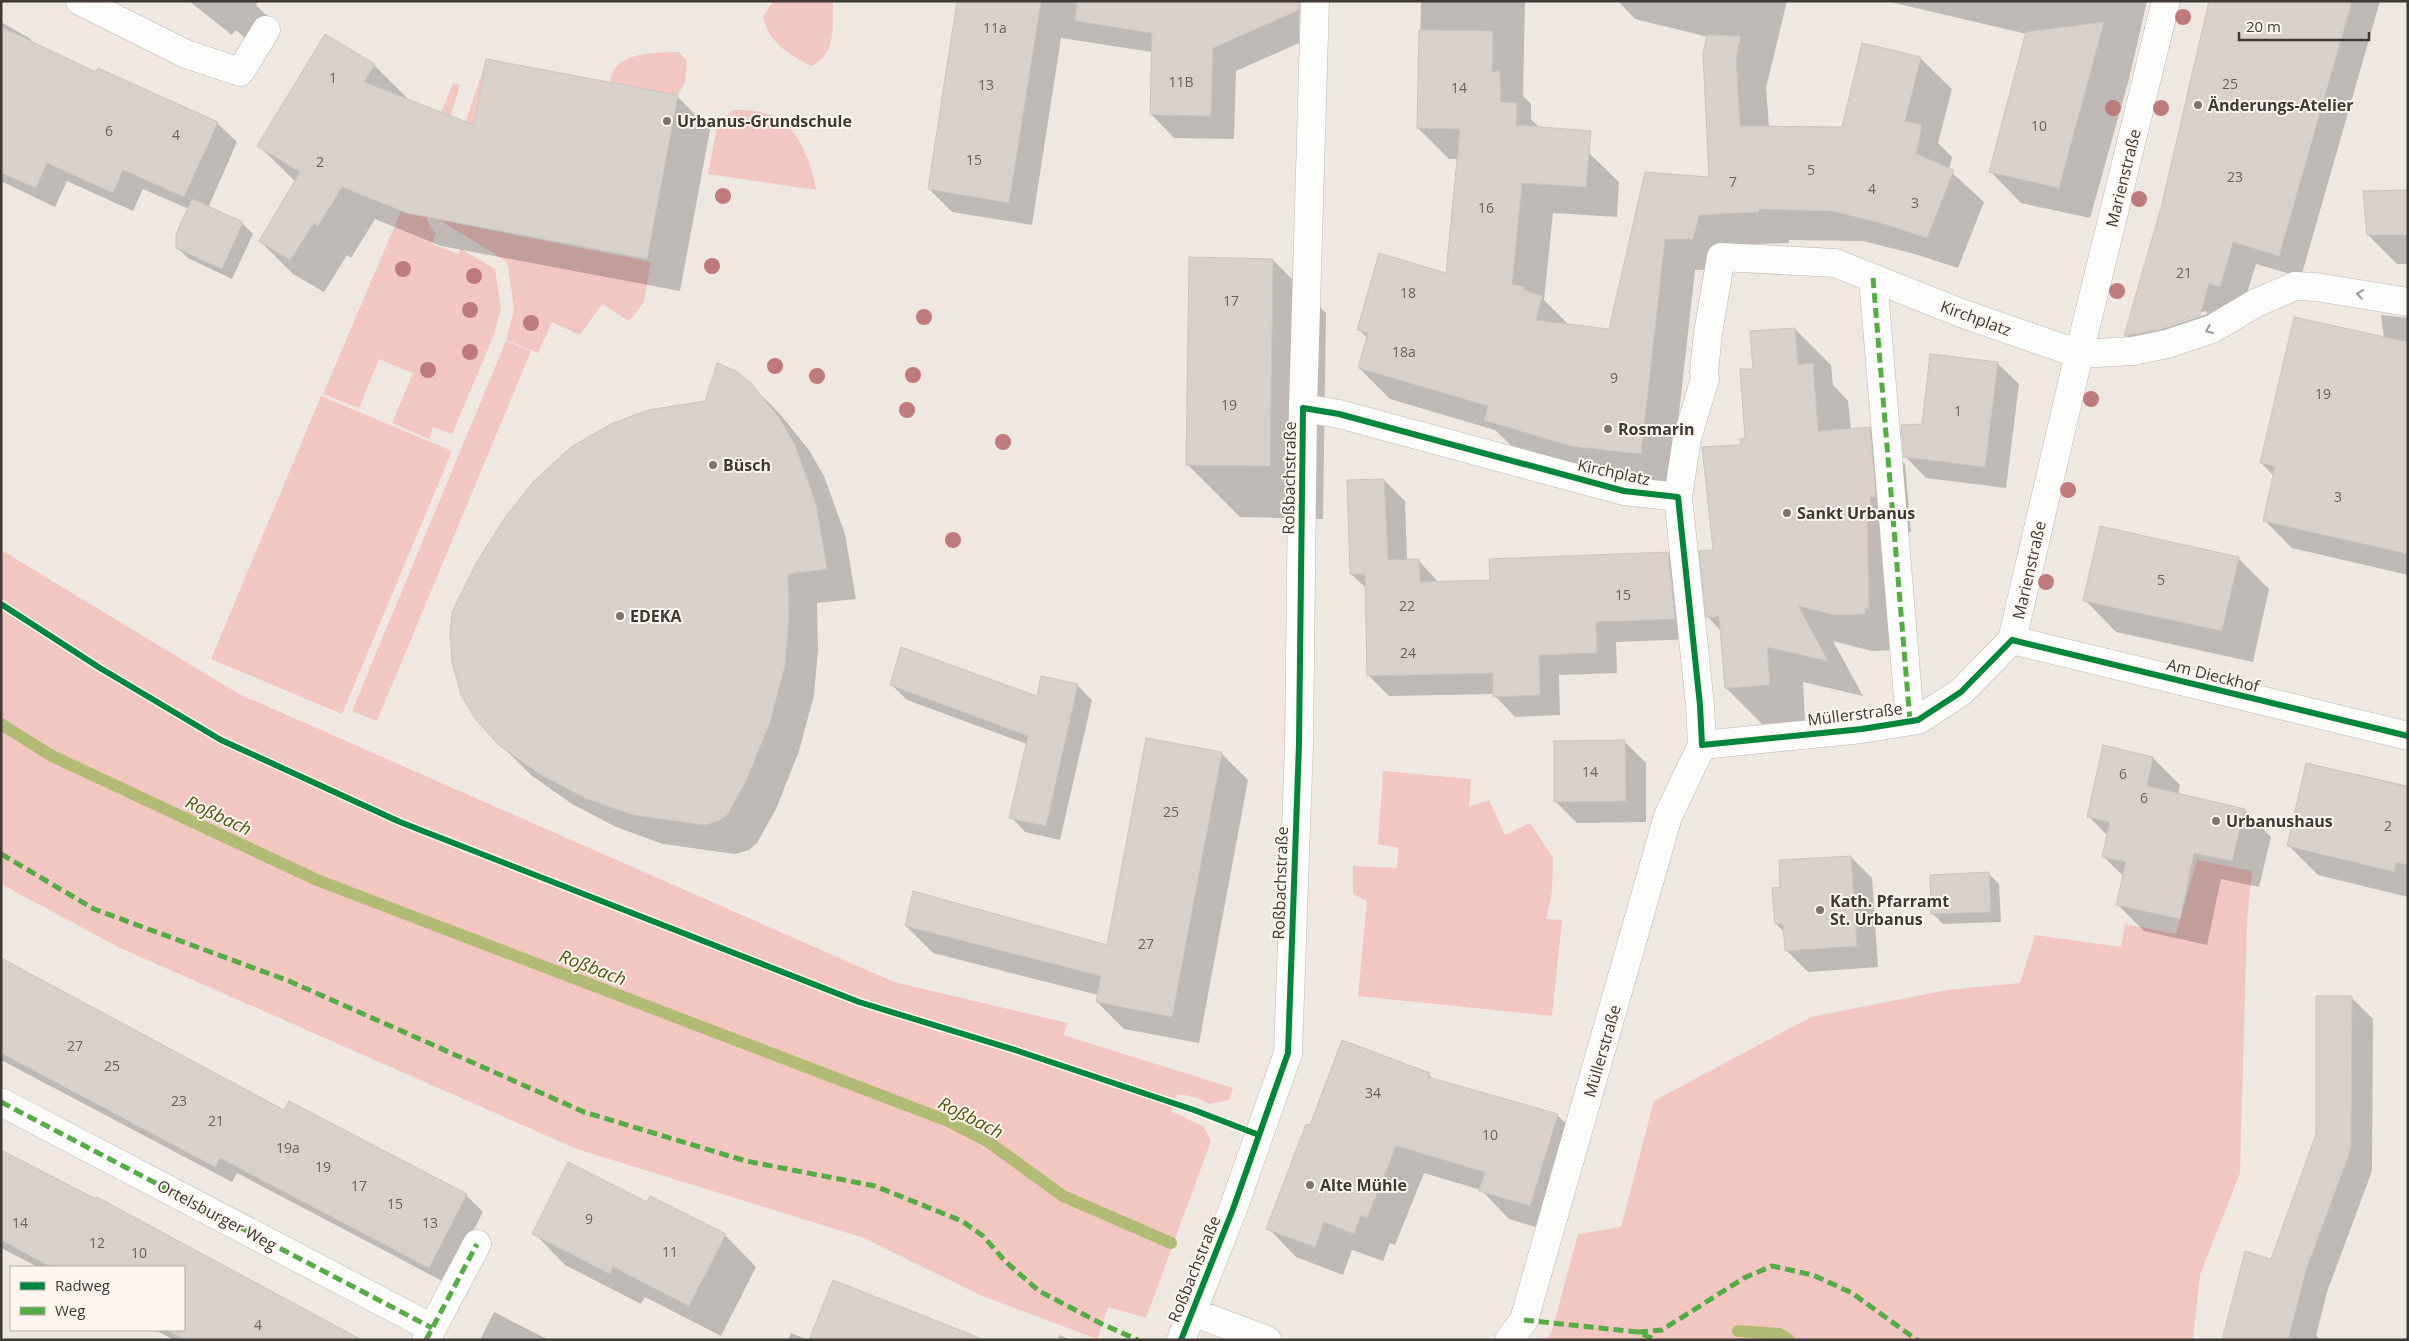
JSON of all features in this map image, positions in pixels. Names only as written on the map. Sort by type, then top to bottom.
[{"type":"street","points":[[80,1],[186,54],[240,72],[266,30]]},
{"type":"street","name":"Roßbachstraße","points":[[1181,1340],[1233,1209],[1288,1053],[1299,744],[1303,408],[1315,1]]},
{"type":"street","name":"Marienstraße","points":[[2012,640],[2079,354],[2166,1]]},
{"type":"street","name":"Kirchplatz","points":[[1702,745],[1700,705],[1678,497],[1687,438],[1704,375],[1708,333],[1721,257],[1835,263],[1961,313],[2079,354]]},
{"type":"street","points":[[1873,278],[1910,721]]},
{"type":"street","points":[[2079,354],[2133,351],[2167,344],[2212,330],[2256,303],[2295,286],[2316,287],[2408,302]]},
{"type":"street","name":"Kirchplatz","points":[[1303,408],[1340,414],[1624,492],[1678,497]]},
{"type":"street","name":"Müllerstraße","points":[[1509,1340],[1524,1320],[1668,816],[1702,745],[1862,729],[1918,720],[1961,692],[2012,640]]},
{"type":"street","name":"Am Dieckhof","points":[[2012,640],[2408,736]]},
{"type":"street","name":"Ortelsburger Weg","points":[[1,1102],[429,1334],[477,1244]]},
{"type":"street","points":[[1192,1312],[1266,1340]]},
{"type":"shaded area","points":[[773,1],[833,1],[831,39],[825,55],[819,61],[811,66],[787,52],[775,40],[763,16]]},
{"type":"shaded area","points":[[679,52],[687,61],[685,82],[678,95],[610,82],[613,72],[619,64],[627,59],[647,54]]},
{"type":"shaded area","points":[[485,64],[455,223],[651,262],[644,302],[629,321],[602,304],[580,335],[552,322],[538,353],[506,340],[514,310],[508,265],[503,259],[444,223],[438,202]]},
{"type":"shaded area","points":[[453,83],[460,85],[424,203],[430,227],[436,234],[432,244],[458,254],[461,249],[495,269],[501,309],[493,337],[452,434],[433,427],[429,439],[392,423],[413,373],[379,359],[359,408],[323,394],[402,209]]},
{"type":"shaded area","points":[[733,110],[765,113],[777,118],[789,127],[805,152],[816,190],[708,174],[717,127]]},
{"type":"shaded area","points":[[506,341],[531,351],[377,721],[352,711]]},
{"type":"shaded area","points":[[321,396],[452,451],[342,714],[211,659]]},
{"type":"shaded area","points":[[1,550],[239,694],[894,982],[1068,1023],[1063,1035],[1233,1088],[1229,1100],[1210,1104],[1194,1097],[1177,1094],[1171,1111],[1204,1127],[1211,1141],[1146,1318],[1108,1307],[1097,1339],[980,1295],[864,1238],[577,1149],[118,947],[1,884]]},
{"type":"shaded area","points":[[1383,771],[1471,779],[1469,807],[1489,800],[1505,835],[1530,823],[1553,858],[1552,892],[1546,919],[1562,920],[1552,1016],[1358,996],[1367,901],[1353,894],[1353,866],[1397,868],[1398,848],[1378,844]]},
{"type":"shaded area","points":[[2197,860],[2252,871],[2247,921],[2240,1173],[2200,1275],[2193,1340],[1547,1340],[1552,1331],[1578,1234],[1621,1227],[1654,1101],[1811,1017],[1947,990],[2020,983],[2035,935],[2121,947],[2125,924],[2176,934]]},
{"type":"building","points":[[957,1],[1041,1],[1009,203],[928,189]]},
{"type":"building","points":[[1077,1],[1299,1],[1299,10],[1213,48],[1211,116],[1150,115],[1152,33],[1075,21]]},
{"type":"building","points":[[2209,1],[2352,1],[2279,256],[2233,242],[2220,287],[2209,284],[2200,315],[2147,332],[2124,336],[2162,204]]},
{"type":"building","points":[[2104,22],[2059,188],[1989,172],[2026,32]]},
{"type":"building","points":[[1,27],[96,72],[98,68],[218,122],[184,197],[123,170],[113,193],[47,163],[36,188],[1,173]]},
{"type":"building","points":[[1419,30],[1493,31],[1492,72],[1500,71],[1501,102],[1517,103],[1516,125],[1591,131],[1586,187],[1522,183],[1512,284],[1525,287],[1524,290],[1542,296],[1536,320],[1609,329],[1645,172],[1709,177],[1703,54],[1707,35],[1741,36],[1736,57],[1740,126],[1842,127],[1862,43],[1921,57],[1905,121],[1922,125],[1916,154],[1954,170],[1927,238],[1884,224],[1832,211],[1759,209],[1759,212],[1699,215],[1693,239],[1665,239],[1641,454],[1570,446],[1484,420],[1488,406],[1358,368],[1368,333],[1357,330],[1379,253],[1446,273],[1460,129],[1417,128]]},
{"type":"building","points":[[325,34],[375,64],[364,82],[474,125],[486,59],[678,95],[647,259],[407,213],[342,187],[318,226],[314,223],[290,260],[259,241],[300,172],[257,146]]},
{"type":"building","points":[[2408,190],[2408,235],[2367,235],[2363,191]]},
{"type":"building","points":[[192,199],[243,222],[222,269],[176,248],[176,234]]},
{"type":"building","points":[[1189,257],[1273,259],[1270,466],[1186,465]]},
{"type":"building","points":[[2294,317],[2408,342],[2408,554],[2263,521],[2275,466],[2260,463]]},
{"type":"building","name":"Sankt Urbanus","points":[[1795,328],[1798,365],[1813,363],[1818,431],[1870,427],[1876,497],[1870,497],[1871,506],[1867,506],[1869,608],[1865,609],[1865,614],[1835,615],[1798,606],[1828,661],[1767,647],[1770,685],[1725,688],[1719,617],[1706,617],[1699,551],[1713,550],[1702,447],[1741,445],[1740,439],[1745,438],[1740,369],[1753,369],[1750,331]]},
{"type":"building","points":[[1930,354],[1998,362],[1985,467],[1904,457],[1901,425],[1922,424]]},
{"type":"building","name":"EDEKA","points":[[717,363],[736,371],[750,382],[780,419],[795,445],[816,504],[827,569],[788,574],[789,619],[785,665],[770,722],[747,779],[728,814],[719,821],[705,825],[633,815],[585,798],[541,775],[500,746],[476,720],[461,695],[452,662],[450,634],[452,612],[478,560],[506,516],[534,481],[571,447],[611,424],[648,410],[705,401]]},
{"type":"building","points":[[1384,479],[1388,560],[1419,559],[1420,582],[1490,580],[1489,559],[1668,552],[1675,619],[1596,622],[1597,653],[1539,655],[1540,695],[1493,697],[1493,673],[1367,676],[1365,574],[1350,574],[1347,480]]},
{"type":"building","points":[[2100,526],[2239,557],[2222,631],[2083,601]]},
{"type":"building","points":[[901,647],[1037,696],[1041,676],[1078,684],[1046,826],[1009,818],[1028,736],[890,685]]},
{"type":"building","points":[[1146,738],[1222,752],[1172,1017],[1096,1002],[1101,976],[905,926],[913,891],[1107,945]]},
{"type":"building","points":[[1625,740],[1626,801],[1554,802],[1554,741]]},
{"type":"building","points":[[2103,745],[2153,757],[2147,786],[2245,809],[2232,861],[2194,853],[2180,919],[2116,905],[2126,862],[2102,857],[2110,822],[2087,817]]},
{"type":"building","points":[[2306,763],[2408,787],[2408,865],[2396,862],[2394,872],[2287,846]]},
{"type":"building","name":"Kath. Pfarramt St. Urbanus","points":[[1851,856],[1857,946],[1785,951],[1783,924],[1775,924],[1772,888],[1780,887],[1779,860]]},
{"type":"building","points":[[1989,872],[1991,912],[1931,914],[1930,875]]},
{"type":"building","points":[[1,958],[284,1110],[289,1101],[467,1194],[429,1268],[220,1158],[215,1167],[1,1053]]},
{"type":"building","points":[[2316,996],[2352,996],[2351,1149],[2306,1270],[2288,1340],[2222,1340],[2245,1251],[2271,1259],[2316,1134]]},
{"type":"building","points":[[1342,1040],[1430,1073],[1428,1077],[1558,1114],[1530,1206],[1479,1191],[1485,1172],[1396,1146],[1367,1218],[1361,1215],[1354,1234],[1324,1222],[1315,1247],[1266,1229],[1306,1124],[1310,1125]]},
{"type":"building","points":[[1,1150],[96,1199],[97,1197],[362,1340],[186,1340],[169,1331],[185,1331],[185,1266],[49,1266],[1,1240]]},
{"type":"building","points":[[568,1162],[647,1202],[650,1196],[726,1234],[689,1306],[613,1267],[610,1274],[532,1234]]},
{"type":"building","points":[[833,1280],[980,1338],[979,1340],[809,1340]]},
{"type":"waterway","name":"Roßbach","points":[[1,724],[52,756],[317,880],[948,1121],[987,1141],[1063,1196],[1171,1243]]},
{"type":"waterway","name":"Roßbach","points":[[1738,1331],[1779,1334],[1789,1340]]},
{"type":"marked path","points":[[1873,278],[1910,721]]},
{"type":"marked path","points":[[1,854],[94,909],[289,981],[584,1112],[746,1161],[875,1186],[962,1221],[983,1236],[1006,1262],[1039,1291],[1102,1324],[1138,1340]]},
{"type":"marked path","points":[[1,1102],[432,1328]]},
{"type":"marked path","points":[[426,1340],[477,1244]]},
{"type":"marked path","points":[[1638,1332],[1662,1330],[1744,1278],[1772,1266],[1813,1275],[1852,1293],[1917,1340]]},
{"type":"marked path","points":[[1524,1320],[1638,1332],[1656,1340]]},
{"type":"cycle path","points":[[1181,1340],[1233,1209],[1288,1053],[1299,744],[1303,408],[1339,414],[1624,491],[1678,497],[1700,705],[1702,745],[1862,729],[1918,720],[1961,692],[2012,640],[2408,736]]},
{"type":"cycle path","points":[[1,604],[100,668],[221,740],[400,822],[859,1002],[1018,1051],[1194,1110],[1259,1135]]},
{"type":"place","name":"Änderungs-Atelier","points":[[2198,105]]},
{"type":"place","name":"Urbanus-Grundschule","points":[[667,121]]},
{"type":"place","name":"Rosmarin","points":[[1608,429]]},
{"type":"place","name":"Büsch","points":[[713,465]]},
{"type":"place","name":"Sankt Urbanus","points":[[1787,513]]},
{"type":"place","name":"EDEKA","points":[[620,616]]},
{"type":"place","name":"Urbanushaus","points":[[2216,821]]},
{"type":"place","name":"Kath. Pfarramt St. Urbanus","points":[[1820,910]]},
{"type":"place","name":"Alte Mühle","points":[[1310,1185]]}]
